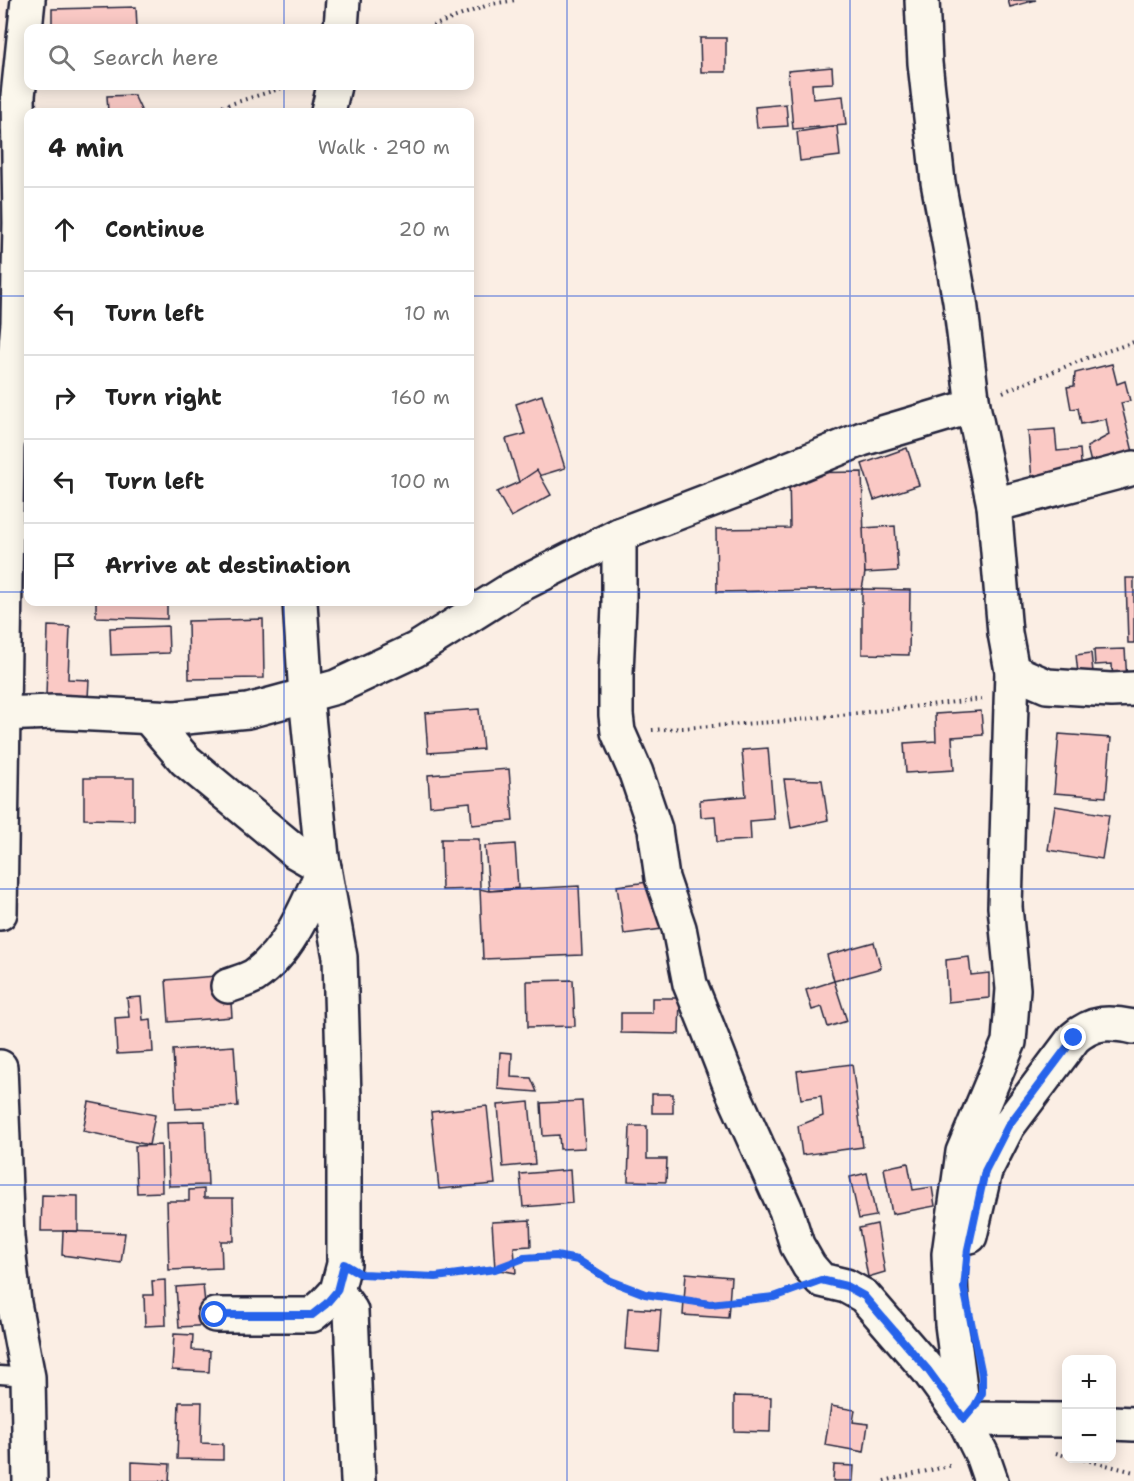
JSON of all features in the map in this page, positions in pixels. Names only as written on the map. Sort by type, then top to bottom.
[{"type":"street","points":[[0,913],[7,365],[18,323],[20,223],[9,95],[28,0]]},
{"type":"street","points":[[341,24],[343,0]]},
{"type":"street","points":[[922,0],[925,63],[938,182],[960,301],[973,406],[994,506],[1011,683],[1005,907],[1013,989],[1010,1042],[963,1152],[950,1254],[952,1324],[964,1419]]},
{"type":"street","points":[[329,108],[333,90]]},
{"type":"street","points":[[2,714],[54,712],[175,718],[248,711],[336,687],[415,650],[512,589],[619,535],[862,439],[973,406]]},
{"type":"street","points":[[994,506],[1134,468]]},
{"type":"street","points":[[619,535],[616,673],[618,732],[636,773],[655,829],[662,878],[679,928],[690,984],[732,1090],[786,1210],[797,1245],[809,1266],[821,1280],[846,1286],[864,1296],[928,1370],[964,1419],[987,1468]]},
{"type":"street","points":[[300,606],[306,696],[324,868],[340,957],[344,1100],[340,1277],[351,1311],[358,1481]]},
{"type":"street","points":[[1011,683],[1111,690],[1134,689]]},
{"type":"street","points":[[148,717],[185,760],[296,852],[324,868]]},
{"type":"street","points":[[228,986],[253,976],[278,954],[300,921],[324,868]]},
{"type":"street","points":[[964,1419],[982,1393],[982,1375],[964,1288],[968,1249],[985,1171],[1008,1126],[1074,1038],[1086,1027],[1100,1024],[1134,1027]]},
{"type":"street","points":[[0,1067],[6,1237],[14,1303],[14,1376],[30,1481]]},
{"type":"street","points":[[215,1315],[312,1315],[326,1304],[340,1277]]},
{"type":"street","points":[[964,1419],[1062,1420]]},
{"type":"street","points":[[1116,1423],[1134,1424]]},
{"type":"path","points":[[438,24],[491,4],[516,0]]},
{"type":"path","points":[[218,108],[275,90]]},
{"type":"path","points":[[973,406],[1087,358],[1134,342]]},
{"type":"path","points":[[618,732],[788,721],[1011,683]]},
{"type":"path","points":[[340,1277],[361,1274],[436,1277],[495,1269],[524,1258],[556,1256],[578,1260],[611,1281],[645,1294],[710,1304],[774,1297],[821,1280]]},
{"type":"path","points":[[1098,1463],[1134,1472]]},
{"type":"path","points":[[884,1481],[958,1464],[987,1468]]},
{"type":"building","points":[[1008,0],[1036,0],[1010,7]]},
{"type":"building","points":[[136,7],[137,24],[52,24],[52,9]]},
{"type":"building","points":[[700,38],[726,38],[726,72],[701,72]]},
{"type":"building","points":[[832,67],[833,83],[812,84],[813,99],[843,96],[846,125],[793,129],[788,71]]},
{"type":"building","points":[[134,95],[140,108],[108,108],[107,96]]},
{"type":"building","points":[[786,104],[788,126],[757,128],[755,107]]},
{"type":"building","points":[[837,126],[840,156],[800,161],[797,132]]},
{"type":"building","points":[[1112,364],[1117,384],[1125,381],[1130,401],[1121,403],[1134,456],[1093,471],[1087,447],[1109,435],[1106,419],[1081,424],[1078,408],[1071,409],[1067,387],[1074,386],[1075,373]]},
{"type":"building","points":[[542,395],[565,468],[519,482],[506,439],[525,434],[516,404]]},
{"type":"building","points":[[1055,429],[1057,451],[1080,449],[1082,477],[1032,480],[1028,431]]},
{"type":"building","points":[[907,448],[919,485],[874,500],[862,464]]},
{"type":"building","points":[[537,470],[551,495],[511,517],[497,492],[519,482]]},
{"type":"building","points":[[862,472],[865,573],[862,589],[717,592],[716,529],[790,528],[789,473]]},
{"type":"building","points":[[895,526],[898,571],[865,573],[863,528]]},
{"type":"building","points":[[1126,578],[1134,578],[1134,643],[1128,643]]},
{"type":"building","points":[[862,589],[910,590],[909,655],[862,654]]},
{"type":"building","points":[[96,606],[167,606],[167,619],[96,617]]},
{"type":"building","points":[[263,619],[264,678],[189,679],[188,621]]},
{"type":"building","points":[[48,626],[70,627],[68,679],[89,680],[88,698],[46,697]]},
{"type":"building","points":[[168,626],[169,653],[111,655],[110,628]]},
{"type":"building","points":[[1125,649],[1127,681],[1113,682],[1112,664],[1095,665],[1094,650]]},
{"type":"building","points":[[1091,653],[1094,682],[1079,683],[1076,655]]},
{"type":"building","points":[[479,709],[483,749],[428,753],[425,713]]},
{"type":"building","points":[[981,711],[983,735],[952,737],[954,770],[906,773],[904,743],[936,741],[935,714]]},
{"type":"building","points":[[1059,734],[1111,738],[1106,797],[1054,793]]},
{"type":"building","points":[[768,748],[774,819],[750,821],[751,840],[717,842],[715,816],[701,817],[700,800],[746,796],[742,750]]},
{"type":"building","points":[[509,769],[513,821],[472,825],[470,802],[430,806],[428,775]]},
{"type":"building","points":[[84,778],[134,778],[134,820],[84,819]]},
{"type":"building","points":[[784,779],[822,780],[828,820],[791,828]]},
{"type":"building","points":[[1055,806],[1109,815],[1102,859],[1048,850]]},
{"type":"building","points":[[441,839],[479,839],[480,889],[442,890]]},
{"type":"building","points":[[515,844],[518,888],[489,891],[485,846]]},
{"type":"building","points":[[656,881],[662,929],[624,934],[617,886]]},
{"type":"building","points":[[579,886],[582,955],[483,959],[480,889],[489,891]]},
{"type":"building","points":[[874,942],[881,968],[834,981],[827,955]]},
{"type":"building","points":[[969,957],[971,975],[989,973],[989,998],[948,1002],[946,960]]},
{"type":"building","points":[[229,975],[232,1017],[169,1022],[166,980]]},
{"type":"building","points":[[573,980],[575,1026],[528,1027],[527,981]]},
{"type":"building","points":[[834,981],[847,1021],[828,1027],[822,1007],[812,1010],[806,990]]},
{"type":"building","points":[[141,997],[143,1020],[151,1019],[153,1052],[117,1054],[115,1018],[129,1017],[127,998]]},
{"type":"building","points":[[652,998],[680,998],[679,1034],[621,1033],[621,1013],[652,1013]]},
{"type":"building","points":[[234,1046],[238,1106],[176,1109],[173,1050]]},
{"type":"building","points":[[500,1052],[512,1053],[511,1077],[531,1078],[537,1092],[498,1089]]},
{"type":"building","points":[[852,1064],[863,1147],[802,1155],[798,1126],[823,1116],[821,1096],[801,1099],[797,1071]]},
{"type":"building","points":[[652,1094],[673,1094],[673,1113],[652,1113]]},
{"type":"building","points":[[582,1101],[585,1148],[560,1149],[559,1135],[543,1136],[541,1103]]},
{"type":"building","points":[[89,1102],[155,1115],[149,1145],[83,1131]]},
{"type":"building","points":[[529,1102],[535,1164],[503,1167],[498,1105]]},
{"type":"building","points":[[487,1106],[495,1184],[439,1189],[431,1112]]},
{"type":"building","points":[[205,1121],[208,1185],[169,1186],[167,1122]]},
{"type":"building","points":[[630,1126],[647,1126],[647,1159],[667,1159],[666,1182],[628,1181]]},
{"type":"building","points":[[161,1145],[162,1192],[137,1193],[135,1146]]},
{"type":"building","points":[[908,1163],[913,1190],[932,1187],[935,1206],[892,1214],[884,1168]]},
{"type":"building","points":[[570,1170],[572,1203],[523,1207],[520,1174]]},
{"type":"building","points":[[867,1173],[876,1216],[859,1219],[850,1177]]},
{"type":"building","points":[[204,1189],[204,1198],[233,1198],[234,1241],[221,1241],[222,1268],[169,1270],[167,1201],[189,1201],[189,1190]]},
{"type":"building","points":[[42,1195],[78,1196],[78,1231],[41,1231]]},
{"type":"building","points":[[530,1220],[531,1246],[514,1247],[516,1273],[495,1269],[492,1222]]},
{"type":"building","points":[[877,1224],[885,1272],[868,1277],[859,1228]]},
{"type":"building","points":[[63,1231],[125,1233],[121,1263],[62,1255]]},
{"type":"building","points":[[686,1273],[731,1277],[728,1318],[683,1315]]},
{"type":"building","points":[[165,1280],[166,1325],[145,1326],[144,1295],[153,1295],[152,1281]]},
{"type":"building","points":[[203,1285],[205,1303],[213,1325],[179,1327],[176,1287]]},
{"type":"building","points":[[628,1308],[661,1310],[658,1352],[625,1349]]},
{"type":"building","points":[[174,1334],[193,1335],[192,1350],[210,1351],[209,1372],[172,1370]]},
{"type":"building","points":[[734,1396],[771,1397],[770,1432],[734,1431]]},
{"type":"building","points":[[179,1402],[202,1402],[201,1443],[223,1444],[223,1460],[177,1459]]},
{"type":"building","points":[[831,1406],[855,1410],[853,1422],[868,1424],[864,1452],[825,1445]]},
{"type":"building","points":[[132,1462],[170,1464],[169,1481],[132,1481]]},
{"type":"building","points":[[834,1465],[854,1466],[853,1481],[833,1481]]},
{"type":"route","points":[[215,1315],[312,1315],[337,1291],[344,1264],[361,1274],[436,1277],[495,1269],[524,1258],[556,1256],[578,1260],[611,1281],[645,1294],[710,1304],[774,1297],[821,1280],[846,1286],[864,1296],[928,1370],[964,1419],[982,1393],[982,1375],[964,1288],[968,1249],[985,1171],[1008,1126],[1074,1038]]}]
